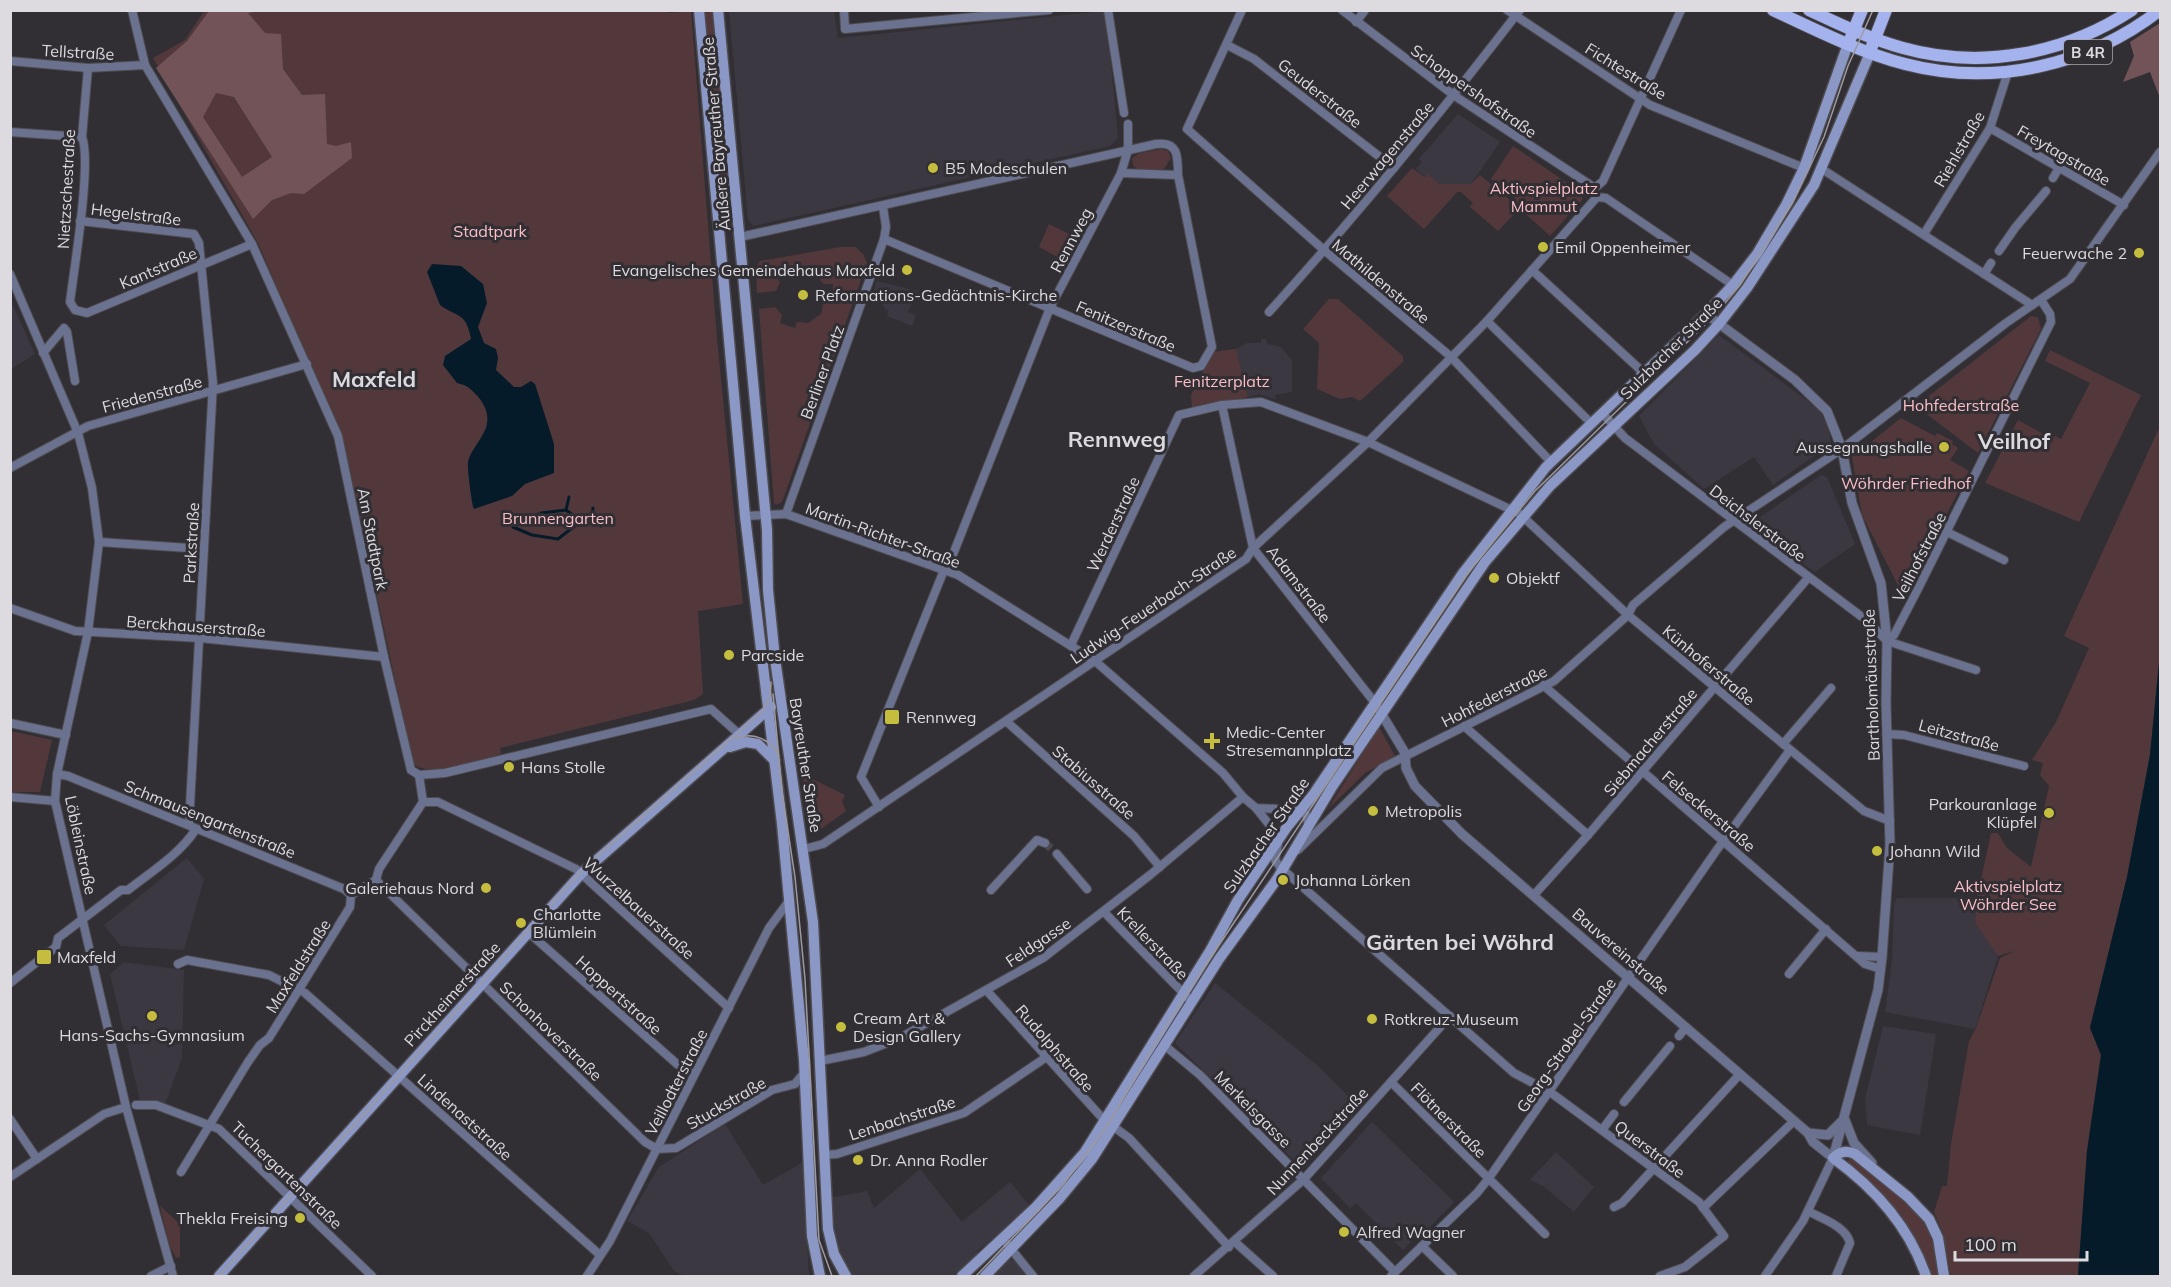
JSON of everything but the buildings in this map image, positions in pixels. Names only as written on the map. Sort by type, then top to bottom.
[{"type":"main road","name":"Äußere Bayreuther Straße","points":[[699,10],[721,254]]},
{"type":"main road","name":"Äußere Bayreuther Straße","points":[[718,10],[742,255]]},
{"type":"main road","name":"B 4R","points":[[1773,10],[1790,14],[1870,53],[1906,64],[1941,71],[2008,72],[2055,63],[2086,53],[2117,39],[2160,10]]},
{"type":"main road","name":"B 4R","points":[[1809,10],[1875,39],[1922,52],[1962,57],[2005,56],[2047,49],[2097,31],[2132,10]]},
{"type":"main road","points":[[1848,44],[1862,10]]},
{"type":"main road","points":[[1870,53],[1886,10]]},
{"type":"main road","name":"Sulzbacher Straße","points":[[985,1276],[1077,1179],[1277,836],[1301,810],[1459,578],[1551,462],[1706,314],[1733,285],[1774,227],[1804,168],[1848,44]]},
{"type":"main road","name":"B 4R","points":[[2008,72],[2047,49]]},
{"type":"main road","name":"Sulzbacher Straße","points":[[962,1276],[1003,1239],[1067,1173],[1109,1124],[1283,870],[1332,787],[1475,575],[1522,516],[1613,425],[1648,396],[1719,324],[1747,288],[1786,231],[1822,169],[1870,53]]},
{"type":"main road","points":[[719,241],[740,237]]},
{"type":"main road","name":"Bayreuther Straße","points":[[721,254],[745,516],[769,709],[789,901],[804,1072],[812,1236],[820,1274]]},
{"type":"main road","name":"Bayreuther Straße","points":[[742,255],[765,513],[769,602],[813,922],[828,1232],[834,1254],[846,1276]]},
{"type":"main road","name":"Pirckheimerstraße","points":[[219,1276],[582,873],[769,709],[780,691]]},
{"type":"main road","points":[[769,709],[777,711],[784,718]]},
{"type":"main road","name":"Pirckheimerstraße","points":[[724,749],[746,742],[754,742],[765,748],[775,762]]},
{"type":"main road","points":[[1926,1276],[1913,1244],[1894,1215],[1864,1182],[1833,1158],[1843,1152],[1852,1153],[1884,1176],[1923,1211],[1940,1244],[1944,1276]]},
{"type":"street","name":"Am Stadtpark","points":[[132,10],[145,65],[252,244],[307,364],[341,448],[408,765],[419,775]]},
{"type":"street","points":[[844,10],[846,29],[1049,10]]},
{"type":"street","points":[[1108,10],[1124,113]]},
{"type":"street","points":[[1227,45],[1242,10]]},
{"type":"street","name":"Schoppershofstraße","points":[[1342,10],[1455,96],[1733,285]]},
{"type":"street","points":[[1356,22],[1365,10]]},
{"type":"street","name":"Fichtestraße","points":[[1507,10],[1518,13],[1650,105],[1804,168]]},
{"type":"street","name":"Ludwig-Feuerbach-Straße","points":[[804,849],[823,844],[1246,559],[1252,548],[1368,442],[1450,356],[1487,321],[1596,192],[1681,10]]},
{"type":"street","name":"Heerwagenstraße","points":[[1269,312],[1455,96],[1518,13]]},
{"type":"street","name":"Mathildenstraße","points":[[1227,45],[1187,129],[1324,250],[1450,356],[1551,462]]},
{"type":"street","name":"Geuderstraße","points":[[1227,45],[1254,59],[1394,168]]},
{"type":"street","name":"Tellstraße","points":[[10,61],[88,68],[145,65]]},
{"type":"street","name":"Nietzschestraße","points":[[75,310],[70,302],[80,221],[85,146],[82,137],[88,68]]},
{"type":"street","name":"Riehlstraße","points":[[1924,234],[1990,129],[2008,72]]},
{"type":"street","name":"Rennweg","points":[[879,807],[861,777],[944,570],[952,557],[1050,309],[1121,173],[1128,150],[1128,124]]},
{"type":"street","name":"Freytagstraße","points":[[1990,129],[2124,205]]},
{"type":"street","points":[[10,132],[82,137]]},
{"type":"street","points":[[740,237],[883,207],[1156,144],[1172,145],[1178,155],[1178,175],[1121,173]]},
{"type":"street","points":[[2042,300],[2078,272],[2160,152]]},
{"type":"street","points":[[2053,178],[2059,168]]},
{"type":"street","points":[[1822,169],[2032,306]]},
{"type":"street","name":"Fenitzerstraße","points":[[884,239],[1193,368],[1201,366],[1212,347],[1178,175]]},
{"type":"street","points":[[1999,251],[2014,228],[2046,191]]},
{"type":"street","name":"Berliner Platz","points":[[786,514],[884,239],[886,227],[883,207]]},
{"type":"street","name":"Hegelstraße","points":[[80,221],[194,234],[199,243],[201,265]]},
{"type":"street","name":"Kantstraße","points":[[75,310],[87,313],[252,244]]},
{"type":"street","points":[[1984,274],[1991,263]]},
{"type":"street","name":"Parkstraße","points":[[192,826],[212,392],[201,265]]},
{"type":"street","name":"Sulzbacher Straße","points":[[1532,270],[1645,374]]},
{"type":"street","name":"Löbleinstraße","points":[[10,274],[78,433],[92,488],[99,542],[88,632],[57,774],[56,801],[126,1107],[171,1266]]},
{"type":"street","name":"Hohfederstraße","points":[[1290,857],[1388,764],[1406,757],[1563,675],[1628,615],[1633,605],[1724,526],[1842,449],[2042,300]]},
{"type":"street","name":"Veilhofstraße","points":[[1887,641],[1894,635],[1947,532],[2051,322],[2050,314],[2042,300]]},
{"type":"street","name":"Bartholomäusstraße","points":[[1706,314],[1817,399],[1831,417],[1842,449],[1852,503],[1881,583],[1887,641],[1890,821],[1881,969],[1878,990],[1833,1158]]},
{"type":"street","points":[[1487,321],[1591,423]]},
{"type":"street","points":[[43,353],[64,328],[67,332],[75,381]]},
{"type":"street","name":"Friedenstraße","points":[[10,468],[88,426],[307,364]]},
{"type":"street","points":[[1222,405],[1261,402],[1368,442],[1522,516]]},
{"type":"street","name":"Werderstraße","points":[[1068,643],[1179,415],[1222,405]]},
{"type":"street","name":"Adamstraße","points":[[1222,405],[1252,548],[1382,712],[1406,757]]},
{"type":"street","points":[[1602,413],[1613,425]]},
{"type":"street","name":"Deichslerstraße","points":[[1613,425],[1625,438],[1733,522],[1872,625],[1887,641]]},
{"type":"street","name":"Martin-Richter-Straße","points":[[745,516],[765,513],[786,514],[958,575],[1095,661],[1223,773],[1243,797],[1256,808],[1277,836]]},
{"type":"street","name":"Künhoferstraße","points":[[1522,516],[1628,615],[1790,750],[1864,811],[1890,821]]},
{"type":"street","points":[[1947,532],[2004,560]]},
{"type":"street","points":[[99,542],[204,549]]},
{"type":"street","name":"Siebmacherstraße","points":[[1534,895],[1808,578]]},
{"type":"street","name":"Berckhauserstraße","points":[[10,608],[75,631],[200,638],[384,657]]},
{"type":"street","points":[[1887,641],[1976,670]]},
{"type":"street","name":"Felseckerstraße","points":[[1543,685],[1869,966],[1881,969]]},
{"type":"street","points":[[1783,744],[1831,688]]},
{"type":"street","points":[[351,895],[376,879],[379,869],[423,802],[419,775],[445,773],[711,709],[740,735]]},
{"type":"street","name":"Stabiusstraße","points":[[1006,721],[1134,836],[1160,867]]},
{"type":"street","points":[[10,723],[66,735]]},
{"type":"street","points":[[1464,726],[1588,835]]},
{"type":"street","name":"Leitzstraße","points":[[1887,734],[1904,735],[2024,766]]},
{"type":"street","name":"Georg-Strobel-Straße","points":[[1393,1274],[1477,1193],[1489,1178],[1790,750]]},
{"type":"street","name":"Bauvereinstraße","points":[[1406,757],[1408,774],[1424,798],[1808,1133],[1813,1142],[1833,1158]]},
{"type":"street","name":"Schmausengartenstraße","points":[[57,774],[68,776],[192,826],[322,880],[351,895]]},
{"type":"street","points":[[10,797],[56,801]]},
{"type":"street","name":"Feldgasse","points":[[820,1061],[885,1045],[987,991],[1043,958],[1160,867],[1243,797]]},
{"type":"street","name":"Wurzelbauerstraße","points":[[423,802],[438,802],[566,862],[582,873],[729,1008]]},
{"type":"street","points":[[1256,808],[1301,810],[1307,816],[1307,831]]},
{"type":"street","points":[[10,983],[56,947],[58,938],[83,918],[121,890],[128,890],[188,841],[192,826]]},
{"type":"street","points":[[1277,836],[1275,860],[1283,870]]},
{"type":"street","points":[[991,890],[1037,840],[1046,843]]},
{"type":"street","points":[[1057,854],[1087,889]]},
{"type":"street","name":"Querstraße","points":[[1283,870],[1514,1073],[1550,1092],[1654,1168],[1703,1208],[1724,1236],[1682,1274]]},
{"type":"street","name":"Schonhoverstraße","points":[[376,879],[645,1142],[657,1149]]},
{"type":"street","name":"Maxfeldstraße","points":[[180,1172],[260,1045],[269,1038],[299,992],[350,906],[351,895]]},
{"type":"street","name":"Veillodterstraße","points":[[586,1276],[610,1241],[770,926],[789,901]]},
{"type":"street","name":"Krellerstraße","points":[[1104,912],[1192,1002]]},
{"type":"street","points":[[1789,974],[1826,929]]},
{"type":"street","name":"Hoppertstraße","points":[[528,932],[677,1064],[694,1075]]},
{"type":"street","points":[[1858,956],[1882,957]]},
{"type":"street","name":"Lindenaststraße","points":[[178,964],[187,960],[259,972],[305,993],[600,1255]]},
{"type":"street","name":"Rudolphstraße","points":[[987,991],[1045,1058],[1109,1124],[1129,1138],[1232,1244],[1274,1276]]},
{"type":"street","name":"Nunnenbeckstraße","points":[[1194,1276],[1304,1179],[1450,1016]]},
{"type":"street","points":[[1679,1035],[1686,1027]]},
{"type":"street","name":"Merkelsgasse","points":[[1164,1045],[1200,1075],[1304,1179],[1393,1274]]},
{"type":"street","points":[[1624,1102],[1670,1046]]},
{"type":"street","name":"Lenbachstraße","points":[[824,1155],[837,1154],[964,1113],[1045,1058]]},
{"type":"street","name":"Stuckstraße","points":[[657,1149],[676,1148],[772,1090],[795,1084],[804,1072]]},
{"type":"street","points":[[1614,1207],[1622,1203],[1740,1074]]},
{"type":"street","name":"Flötnerstraße","points":[[1391,1082],[1489,1178]]},
{"type":"street","name":"Tuchergartenstraße","points":[[136,1105],[156,1105],[219,1129],[372,1276]]},
{"type":"street","points":[[10,1177],[104,1114],[126,1107]]},
{"type":"street","points":[[1602,1130],[1614,1114]]},
{"type":"street","points":[[1808,1133],[1830,1134],[1844,1117],[1854,1143],[1884,1176]]},
{"type":"street","points":[[10,1119],[37,1160]]},
{"type":"street","points":[[1703,1208],[1794,1121]]},
{"type":"street","points":[[1765,1276],[1808,1211],[1833,1158]]},
{"type":"street","points":[[1489,1178],[1545,1234]]},
{"type":"street","points":[[1808,1211],[1842,1230],[1849,1238],[1850,1243],[1836,1276]]},
{"type":"street","points":[[1003,1239],[1033,1276]]},
{"type":"street","points":[[1422,1246],[1453,1276]]},
{"type":"street","points":[[151,1276],[171,1266],[172,1276]]},
{"type":"street","points":[[1660,1276],[1682,1274]]},
{"type":"shaded area","points":[[209,11],[262,11],[248,13],[265,33],[281,34],[283,69],[302,95],[325,94],[327,144],[336,146],[351,142],[352,158],[304,194],[291,193],[272,200],[253,219],[156,68],[187,41]],"holes":[[[216,93],[234,97],[272,157],[242,177],[203,117]]]},
{"type":"shaded area","points":[[729,11],[834,11],[838,38],[1106,11],[1118,138],[1110,146],[753,226],[748,219]]},
{"type":"shaded area","points":[[2160,23],[2160,98],[2150,72],[2123,82],[2134,56],[2130,42]]},
{"type":"shaded area","points":[[1458,114],[1500,142],[1471,184],[1439,184],[1429,175],[1425,177],[1416,169],[1422,162],[1419,159]]},
{"type":"shaded area","points":[[877,281],[917,291],[908,312],[916,315],[912,326],[887,316],[889,310],[885,309],[874,290]]},
{"type":"shaded area","points":[[11,301],[35,354],[10,369]]},
{"type":"shaded area","points":[[1719,335],[1813,405],[1822,414],[1829,430],[1831,444],[1773,485],[1754,457],[1704,489],[1654,444],[1639,416]]},
{"type":"shaded area","points":[[1261,339],[1266,339],[1268,344],[1281,347],[1292,360],[1292,392],[1275,395],[1276,400],[1260,394],[1248,397],[1236,349],[1247,343],[1261,343]]},
{"type":"shaded area","points":[[1821,475],[1827,477],[1855,544],[1815,572],[1768,538],[1755,524],[1756,520]]},
{"type":"shaded area","points":[[187,858],[204,879],[184,950],[121,946],[104,925]]},
{"type":"shaded area","points":[[1897,898],[1977,898],[1975,923],[1998,956],[1975,1029],[1885,1012],[1892,960],[1894,905]]},
{"type":"shaded area","name":"Hans-Sachs-Gymnasium","points":[[124,962],[184,970],[182,1058],[165,1105],[140,1100],[110,974]]},
{"type":"shaded area","points":[[1215,983],[1317,1065],[1360,1108],[1303,1169],[1175,1043]]},
{"type":"shaded area","points":[[1883,1026],[1936,1034],[1920,1135],[1867,1125],[1865,1099]]},
{"type":"shaded area","points":[[1372,1122],[1454,1202],[1421,1236],[1418,1234],[1403,1250],[1356,1203],[1350,1208],[1321,1178]]},
{"type":"shaded area","points":[[725,1124],[763,1185],[803,1162],[809,1276],[685,1276],[674,1271],[649,1233],[627,1221],[659,1167]]},
{"type":"shaded area","points":[[1556,1152],[1594,1187],[1574,1212],[1543,1186],[1530,1180]]},
{"type":"shaded area","points":[[920,1169],[962,1222],[1010,1182],[1031,1207],[977,1251],[977,1257],[954,1276],[850,1276],[833,1239],[829,1198],[867,1191],[874,1208]]},
{"type":"shaded area","points":[[1012,1259],[1029,1276],[992,1276],[1007,1260]]},
{"type":"green space","name":"Stadtpark","points":[[666,10],[668,13],[691,11],[717,338],[743,604],[698,611],[703,694],[694,700],[500,748],[501,754],[456,767],[433,770],[422,768],[413,764],[346,451],[258,243],[153,58],[185,40],[204,11]]},
{"type":"green space","points":[[703,11],[714,11],[733,203],[720,204]]},
{"type":"green space","name":"Aktivspielplatz Mammut","points":[[1513,146],[1582,193],[1582,200],[1550,236],[1518,207],[1515,198],[1491,179]]},
{"type":"green space","points":[[1161,149],[1168,151],[1171,158],[1164,169],[1138,169],[1133,166],[1132,158],[1140,153]]},
{"type":"green space","points":[[1412,168],[1425,177],[1428,174],[1439,184],[1471,184],[1480,175],[1513,203],[1514,214],[1498,231],[1470,207],[1473,203],[1461,192],[1457,192],[1424,229],[1387,196]]},
{"type":"green space","points":[[1049,224],[1073,236],[1061,259],[1039,247]]},
{"type":"green space","points":[[841,247],[856,247],[863,254],[867,263],[782,502],[776,505],[774,503],[759,309],[775,307],[782,315],[780,323],[795,328],[797,322],[808,323],[821,314],[824,301],[832,301],[833,284],[823,284],[818,276],[806,270],[795,274],[788,265],[775,275],[780,282],[776,291],[757,293],[756,267],[760,261]]},
{"type":"green space","points":[[1329,299],[1338,299],[1403,356],[1403,362],[1360,401],[1352,397],[1340,399],[1317,389],[1319,343],[1303,329]]},
{"type":"green space","name":"Hohfederstraße","points":[[2031,316],[2038,317],[2041,329],[1978,453],[1916,406]]},
{"type":"green space","name":"Fenitzerplatz","points":[[1236,349],[1248,397],[1192,408],[1191,395],[1213,352]]},
{"type":"green space","points":[[2050,350],[2141,395],[2079,522],[1985,483],[2018,420],[2052,439],[2055,436],[2061,439],[2090,383],[2045,361]]},
{"type":"green space","name":"Wöhrder Friedhof","points":[[1901,418],[1935,436],[1937,433],[1953,441],[1952,444],[1958,448],[1950,460],[1969,471],[1910,585],[1900,589],[1862,515],[1852,457]]},
{"type":"green space","name":"Aktivspielplatz Wöhrder See","points":[[2160,426],[2160,652],[2150,755],[2127,877],[2090,1027],[2101,1055],[2087,1151],[2078,1276],[1951,1276],[1943,1233],[1934,1212],[1942,1186],[1947,1186],[1951,1144],[1969,1041],[1976,1028],[2000,958],[2015,951],[1998,956],[1975,923],[1977,898],[1991,833],[1998,833],[2006,847],[2031,867],[2049,786],[2040,775],[2043,763],[2032,760],[2056,722],[2089,648],[2064,636]]},
{"type":"green space","points":[[1379,727],[1395,756],[1365,773],[1328,809]]},
{"type":"green space","points":[[11,731],[52,740],[40,792],[11,792]]},
{"type":"green space","points":[[802,774],[845,795],[842,801],[846,811],[817,832],[813,831]]},
{"type":"green space","points":[[1851,1155],[1922,1217],[1934,1237],[1940,1276],[1931,1276],[1924,1262],[1847,1163]]},
{"type":"green space","points":[[160,1206],[180,1224],[180,1257],[176,1258],[169,1244]]},
{"type":"water","points":[[432,264],[461,266],[483,284],[487,303],[478,327],[484,343],[496,349],[498,358],[496,370],[514,387],[521,387],[531,381],[535,384],[554,444],[554,473],[525,484],[512,496],[474,509],[468,463],[486,427],[486,409],[473,391],[457,383],[443,365],[445,356],[471,339],[463,319],[440,305],[427,272]]},
{"type":"water","points":[[2160,652],[2160,1276],[2078,1276],[2087,1151],[2101,1055],[2090,1028],[2127,877],[2150,755]]},
{"type":"waterway","points":[[566,510],[569,497]]},
{"type":"waterway","points":[[592,519],[593,508]]},
{"type":"waterway","points":[[541,513],[566,510],[581,521]]},
{"type":"waterway","points":[[538,514],[513,527],[532,535],[558,539],[581,521],[592,519]]},
{"type":"waterway","points":[[592,519],[601,526]]},
{"type":"tunnel","points":[[1045,843],[1057,854]]},
{"type":"tram line","points":[[976,1276],[1062,1186],[1107,1126],[1159,1037],[1205,966],[1470,570],[1535,491],[1715,315],[1740,285],[1793,202],[1824,137],[1848,66],[1873,10]]},
{"type":"tram line","points":[[219,1276],[585,867],[762,712],[770,697],[771,682]]},
{"type":"tram line","points":[[773,694],[782,792],[795,877],[805,979],[819,1240],[832,1276]]},
{"type":"tram line","points":[[735,739],[748,736],[760,738],[771,745],[779,756]]},
{"type":"place","name":"B5 Modeschulen","points":[[933,168]]},
{"type":"place","name":"Emil Oppenheimer","points":[[1543,247]]},
{"type":"place","name":"Feuerwache 2","points":[[2139,253]]},
{"type":"place","name":"Evangelisches Gemeindehaus Maxfeld","points":[[907,270]]},
{"type":"place","name":"Reformations-Gedächtnis-Kirche","points":[[803,295]]},
{"type":"place","name":"Aussegnungshalle","points":[[1944,447]]},
{"type":"place","name":"Objektf","points":[[1494,578]]},
{"type":"place","name":"Parcside","points":[[729,655]]},
{"type":"place","name":"Rennweg","points":[[892,717]]},
{"type":"place","name":"Medic-Center Stresemannplatz","points":[[1212,741]]},
{"type":"place","name":"Hans Stolle","points":[[509,767]]},
{"type":"place","name":"Metropolis","points":[[1373,811]]},
{"type":"place","name":"Parkouranlage Klüpfel","points":[[2049,813]]},
{"type":"place","name":"Johann Wild","points":[[1877,851]]},
{"type":"place","name":"Johanna Lörken","points":[[1283,880]]},
{"type":"place","name":"Galeriehaus Nord","points":[[486,888]]},
{"type":"place","name":"Charlotte Blümlein","points":[[521,923]]},
{"type":"place","name":"Maxfeld","points":[[44,957]]},
{"type":"place","name":"Hans-Sachs-Gymnasium","points":[[152,1016]]},
{"type":"place","name":"Rotkreuz-Museum","points":[[1372,1019]]},
{"type":"place","name":"Cream Art & Design Gallery","points":[[841,1027]]},
{"type":"place","name":"Dr. Anna Rodler","points":[[858,1160]]},
{"type":"place","name":"Thekla Freising","points":[[300,1218]]},
{"type":"place","name":"Alfred Wagner","points":[[1344,1232]]},
{"type":"district","name":"Maxfeld","points":[[374,379]]},
{"type":"district","name":"Rennweg","points":[[1117,439]]},
{"type":"district","name":"Veilhof","points":[[2014,441]]},
{"type":"district","name":"Gärten bei Wöhrd","points":[[1460,942]]},
{"type":"park label","name":"Brunnengarten","points":[[558,518]]}]
